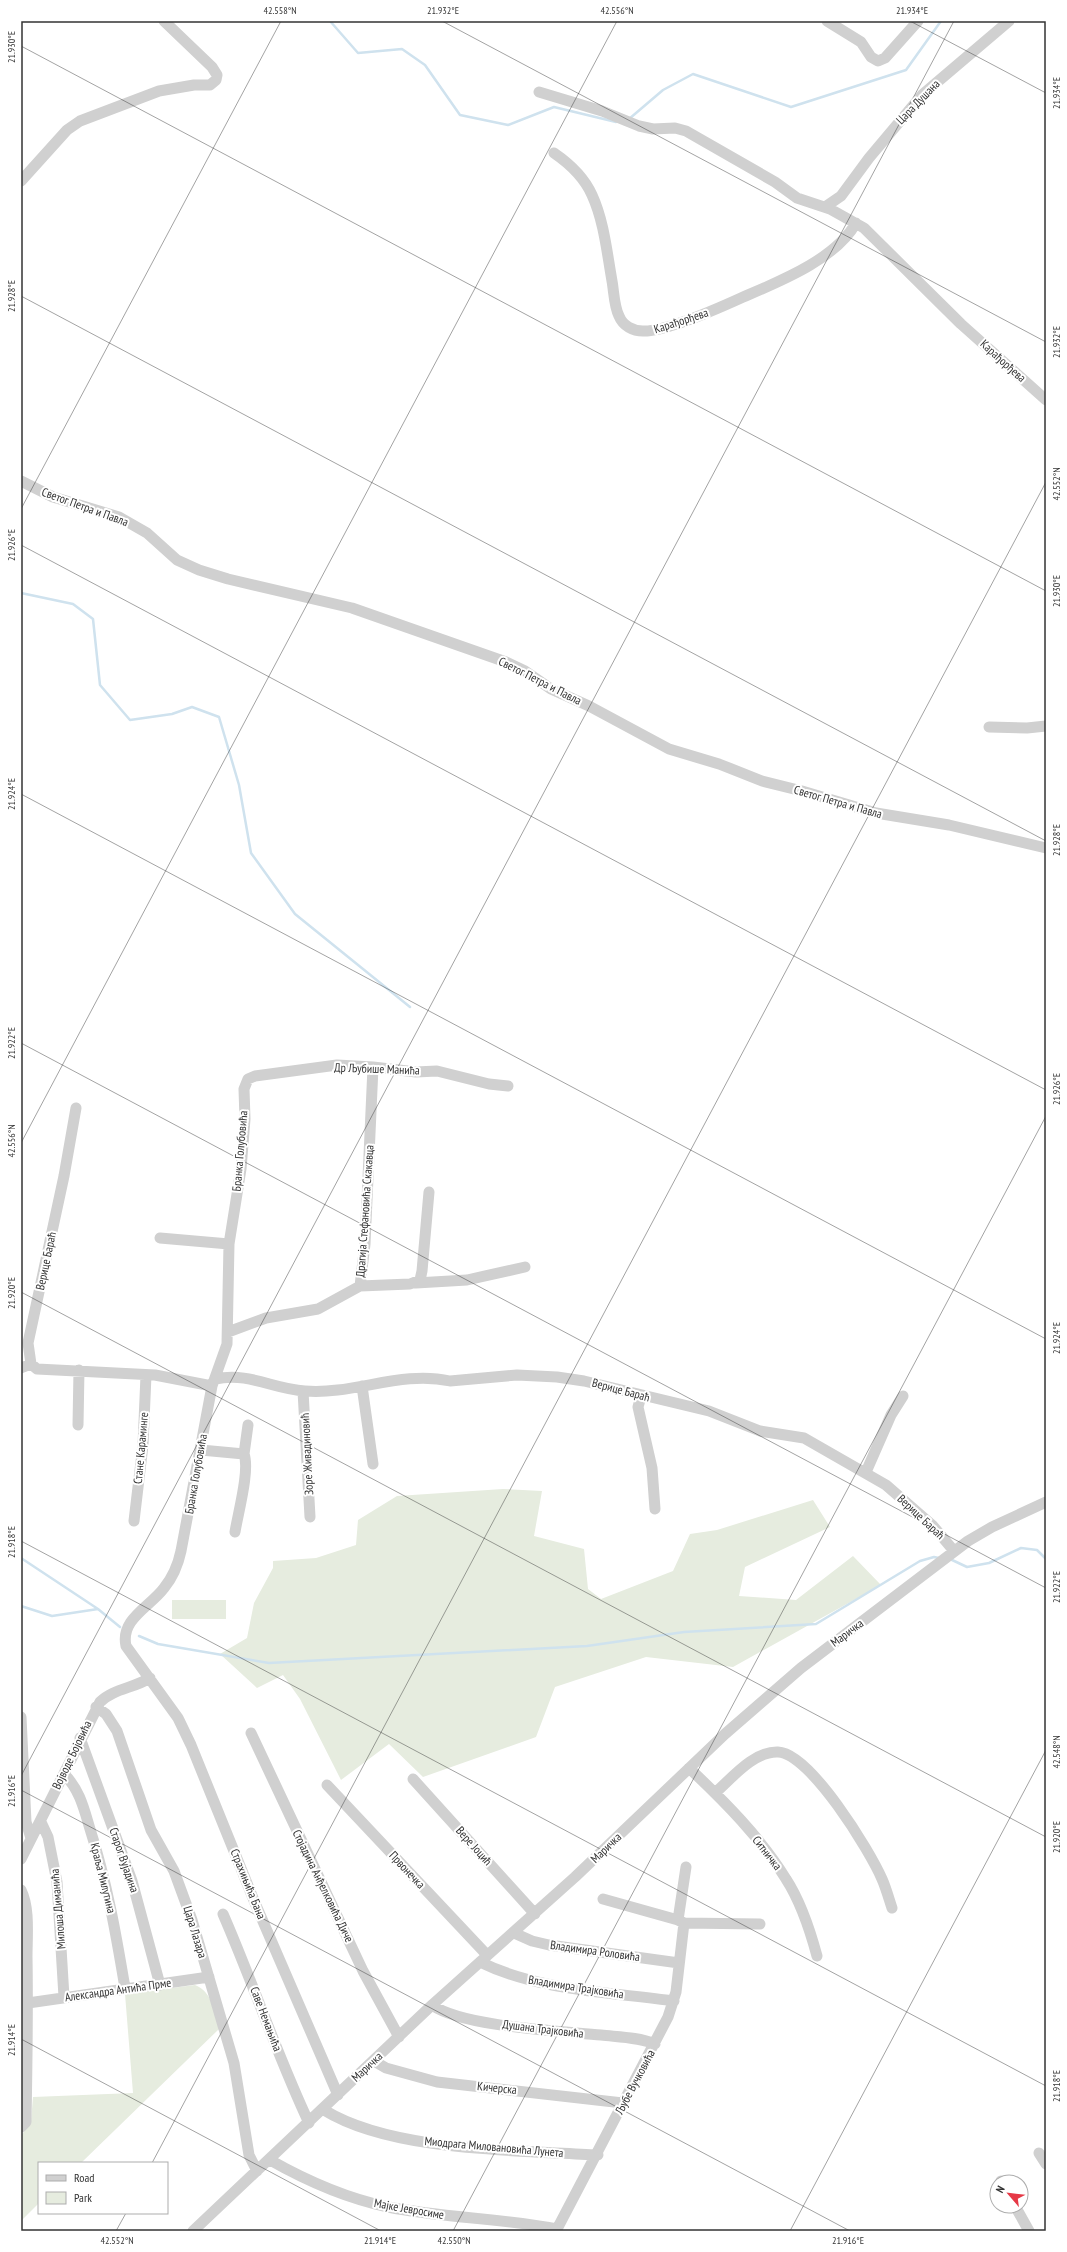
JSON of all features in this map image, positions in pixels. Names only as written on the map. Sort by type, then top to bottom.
[{"type":"street","points":[[21,181],[67,130],[80,122],[159,91],[212,84],[217,77],[216,72],[164,21]]},
{"type":"street","points":[[827,21],[861,42],[872,57],[878,61],[885,58],[918,21]]},
{"type":"street","name":"Цара Душана","points":[[825,207],[841,196],[868,158],[922,95],[1009,21]]},
{"type":"street","name":"Карађорђева","points":[[539,92],[597,109],[638,126],[653,129],[675,128],[686,131],[775,182],[797,198],[825,207],[856,223],[872,234],[962,324],[1046,400]]},
{"type":"street","name":"Карађорђева","points":[[554,153],[575,170],[593,196],[606,245],[619,316],[628,327],[639,331],[655,330],[686,320],[781,280],[833,249],[850,233],[856,223]]},
{"type":"street","name":"Цара Душана","points":[[839,213],[841,196]]},
{"type":"street","name":"Светог Петра и Павла","points":[[21,481],[53,496],[119,517],[147,533],[177,560],[199,570],[234,581],[346,607],[431,634],[506,662],[525,671],[551,690],[589,706],[669,749],[719,764],[762,781],[815,794],[883,815],[949,825],[1046,848]]},
{"type":"street","points":[[989,727],[1046,726]]},
{"type":"street","name":"Др Љубише Манића","points":[[246,1082],[255,1076],[337,1065],[416,1072],[437,1071],[489,1084],[508,1086]]},
{"type":"street","name":"Драгија Стефановића Скакавца","points":[[228,1332],[266,1318],[318,1309],[360,1286],[364,1244],[373,1067]]},
{"type":"street","name":"Бранка Голубовића","points":[[150,1678],[126,1646],[125,1634],[131,1620],[165,1587],[178,1563],[213,1382],[224,1355],[228,1332],[227,1289],[229,1244],[241,1169],[245,1119],[244,1089],[246,1082]]},
{"type":"street","name":"Верице Бараћ","points":[[76,1108],[64,1176],[28,1343],[26,1366],[37,1369],[79,1370],[213,1382],[236,1376],[303,1391],[337,1390],[405,1379],[441,1379],[450,1381],[530,1375],[584,1381],[641,1396],[709,1411],[760,1431],[804,1438],[866,1472],[901,1497],[946,1539],[952,1552]]},
{"type":"street","points":[[416,1283],[422,1271],[429,1192]]},
{"type":"street","points":[[160,1238],[229,1244]]},
{"type":"street","points":[[360,1286],[390,1286],[467,1280],[525,1267]]},
{"type":"street","points":[[78,1426],[79,1370]]},
{"type":"street","name":"Стане Караминге","points":[[134,1521],[143,1445],[146,1375]]},
{"type":"street","points":[[362,1386],[373,1464]]},
{"type":"street","name":"Зоре Живадиновић","points":[[303,1391],[310,1517]]},
{"type":"street","points":[[641,1396],[638,1407],[652,1468],[655,1509]]},
{"type":"street","points":[[866,1472],[891,1415],[903,1396]]},
{"type":"street","points":[[235,1532],[246,1473],[247,1463],[244,1454],[248,1425]]},
{"type":"street","points":[[201,1450],[244,1454]]},
{"type":"street","name":"Маричка","points":[[193,2231],[324,2110],[432,2005],[535,1914],[730,1730],[801,1668],[952,1552],[992,1527],[1046,1502]]},
{"type":"street","name":"Војводе Бојовића","points":[[21,1859],[30,1838],[41,1822],[96,1707],[104,1697],[150,1678]]},
{"type":"street","name":"Страхињића Бана","points":[[150,1678],[178,1718],[201,1767],[255,1903],[338,2095]]},
{"type":"street","name":"Цара Лазара","points":[[96,1707],[106,1714],[117,1731],[151,1830],[174,1871],[184,1896],[234,2063],[249,2154],[258,2171]]},
{"type":"street","points":[[21,1717],[26,1822],[30,1838]]},
{"type":"street","name":"Стојадина Анђелковића Диче","points":[[251,1733],[363,1971],[399,2037]]},
{"type":"street","name":"Старог Вујадина","points":[[80,1738],[132,1881],[160,1984]]},
{"type":"street","points":[[715,1792],[760,1755],[779,1752],[790,1756],[832,1798],[849,1822],[883,1880],[892,1908]]},
{"type":"street","name":"Ситничка","points":[[689,1768],[715,1792],[761,1845],[787,1880],[808,1926],[817,1956]]},
{"type":"street","name":"Краља Милутина","points":[[64,1774],[73,1784],[80,1796],[100,1859],[125,1988]]},
{"type":"street","name":"Вере Јоцић","points":[[413,1779],[535,1914]]},
{"type":"street","name":"Првонечка","points":[[327,1786],[484,1958]]},
{"type":"street","name":"Милоша Диманића","points":[[41,1822],[48,1837],[57,1882],[64,1997]]},
{"type":"street","name":"Љубе Вучковића","points":[[557,2230],[598,2155],[623,2103],[655,2044],[674,2001],[679,1963],[686,1867]]},
{"type":"street","points":[[21,1890],[24,1900],[27,1939],[28,2003],[26,2122],[22,2127]]},
{"type":"street","points":[[603,1899],[681,1922],[760,1924]]},
{"type":"street","name":"Саве Немањића","points":[[223,1914],[247,1968],[289,2080],[309,2123]]},
{"type":"street","name":"Владимира Роловића","points":[[514,1933],[532,1941],[549,1945],[679,1963]]},
{"type":"street","name":"Владимира Трајковића","points":[[484,1958],[518,1977],[543,1984],[674,2001]]},
{"type":"street","name":"Александра Антића Прме","points":[[28,2003],[209,1977]]},
{"type":"street","name":"Душана Трајковића","points":[[432,2005],[446,2013],[470,2019],[553,2031],[641,2039],[655,2044]]},
{"type":"street","name":"Кичерска","points":[[374,2061],[386,2068],[437,2082],[623,2103]]},
{"type":"street","name":"Миодрага Миловановића Лунета","points":[[324,2110],[335,2117],[354,2124],[412,2140],[479,2148],[598,2155]]},
{"type":"street","points":[[1039,2152],[1046,2164]]},
{"type":"street","name":"Мајке Јевросиме","points":[[270,2160],[305,2179],[340,2194],[388,2207],[557,2230]]},
{"type":"street","points":[[1019,2214],[1029,2231]]},
{"type":"green space","points":[[503,1489],[542,1491],[534,1536],[584,1549],[588,1589],[601,1599],[673,1571],[690,1534],[717,1530],[813,1500],[830,1527],[745,1567],[739,1596],[796,1600],[853,1556],[881,1585],[733,1667],[646,1657],[555,1687],[536,1737],[423,1777],[389,1744],[341,1780],[300,1699],[283,1675],[257,1688],[220,1654],[247,1638],[254,1603],[273,1568],[273,1561],[316,1558],[356,1545],[358,1520],[397,1496]]},
{"type":"green space","points":[[172,1600],[226,1600],[226,1619],[172,1619]]},
{"type":"green space","points":[[195,1985],[206,1992],[212,2003],[219,2029],[82,2162],[38,2162],[38,2204],[21,2221],[21,2136],[31,2121],[33,2097],[133,2093],[125,1994]]},
{"type":"waterway","points":[[330,21],[358,53],[402,49],[425,65],[460,115],[508,125],[554,107],[616,122]]},
{"type":"waterway","points":[[629,119],[663,90],[693,74],[791,107],[906,70],[941,21]]},
{"type":"waterway","points":[[21,593],[73,604],[93,619],[100,685],[130,720],[172,714],[192,707],[219,717],[239,785],[251,853],[295,914],[410,1007]]},
{"type":"waterway","points":[[950,1559],[967,1567],[989,1563],[1021,1548],[1037,1550],[1046,1559]]},
{"type":"waterway","points":[[139,1636],[158,1644],[269,1663],[587,1646],[684,1632],[816,1624],[920,1561],[934,1557],[939,1558]]},
{"type":"waterway","points":[[21,1558],[98,1609],[120,1627]]},
{"type":"waterway","points":[[21,1606],[52,1616],[98,1609]]}]
